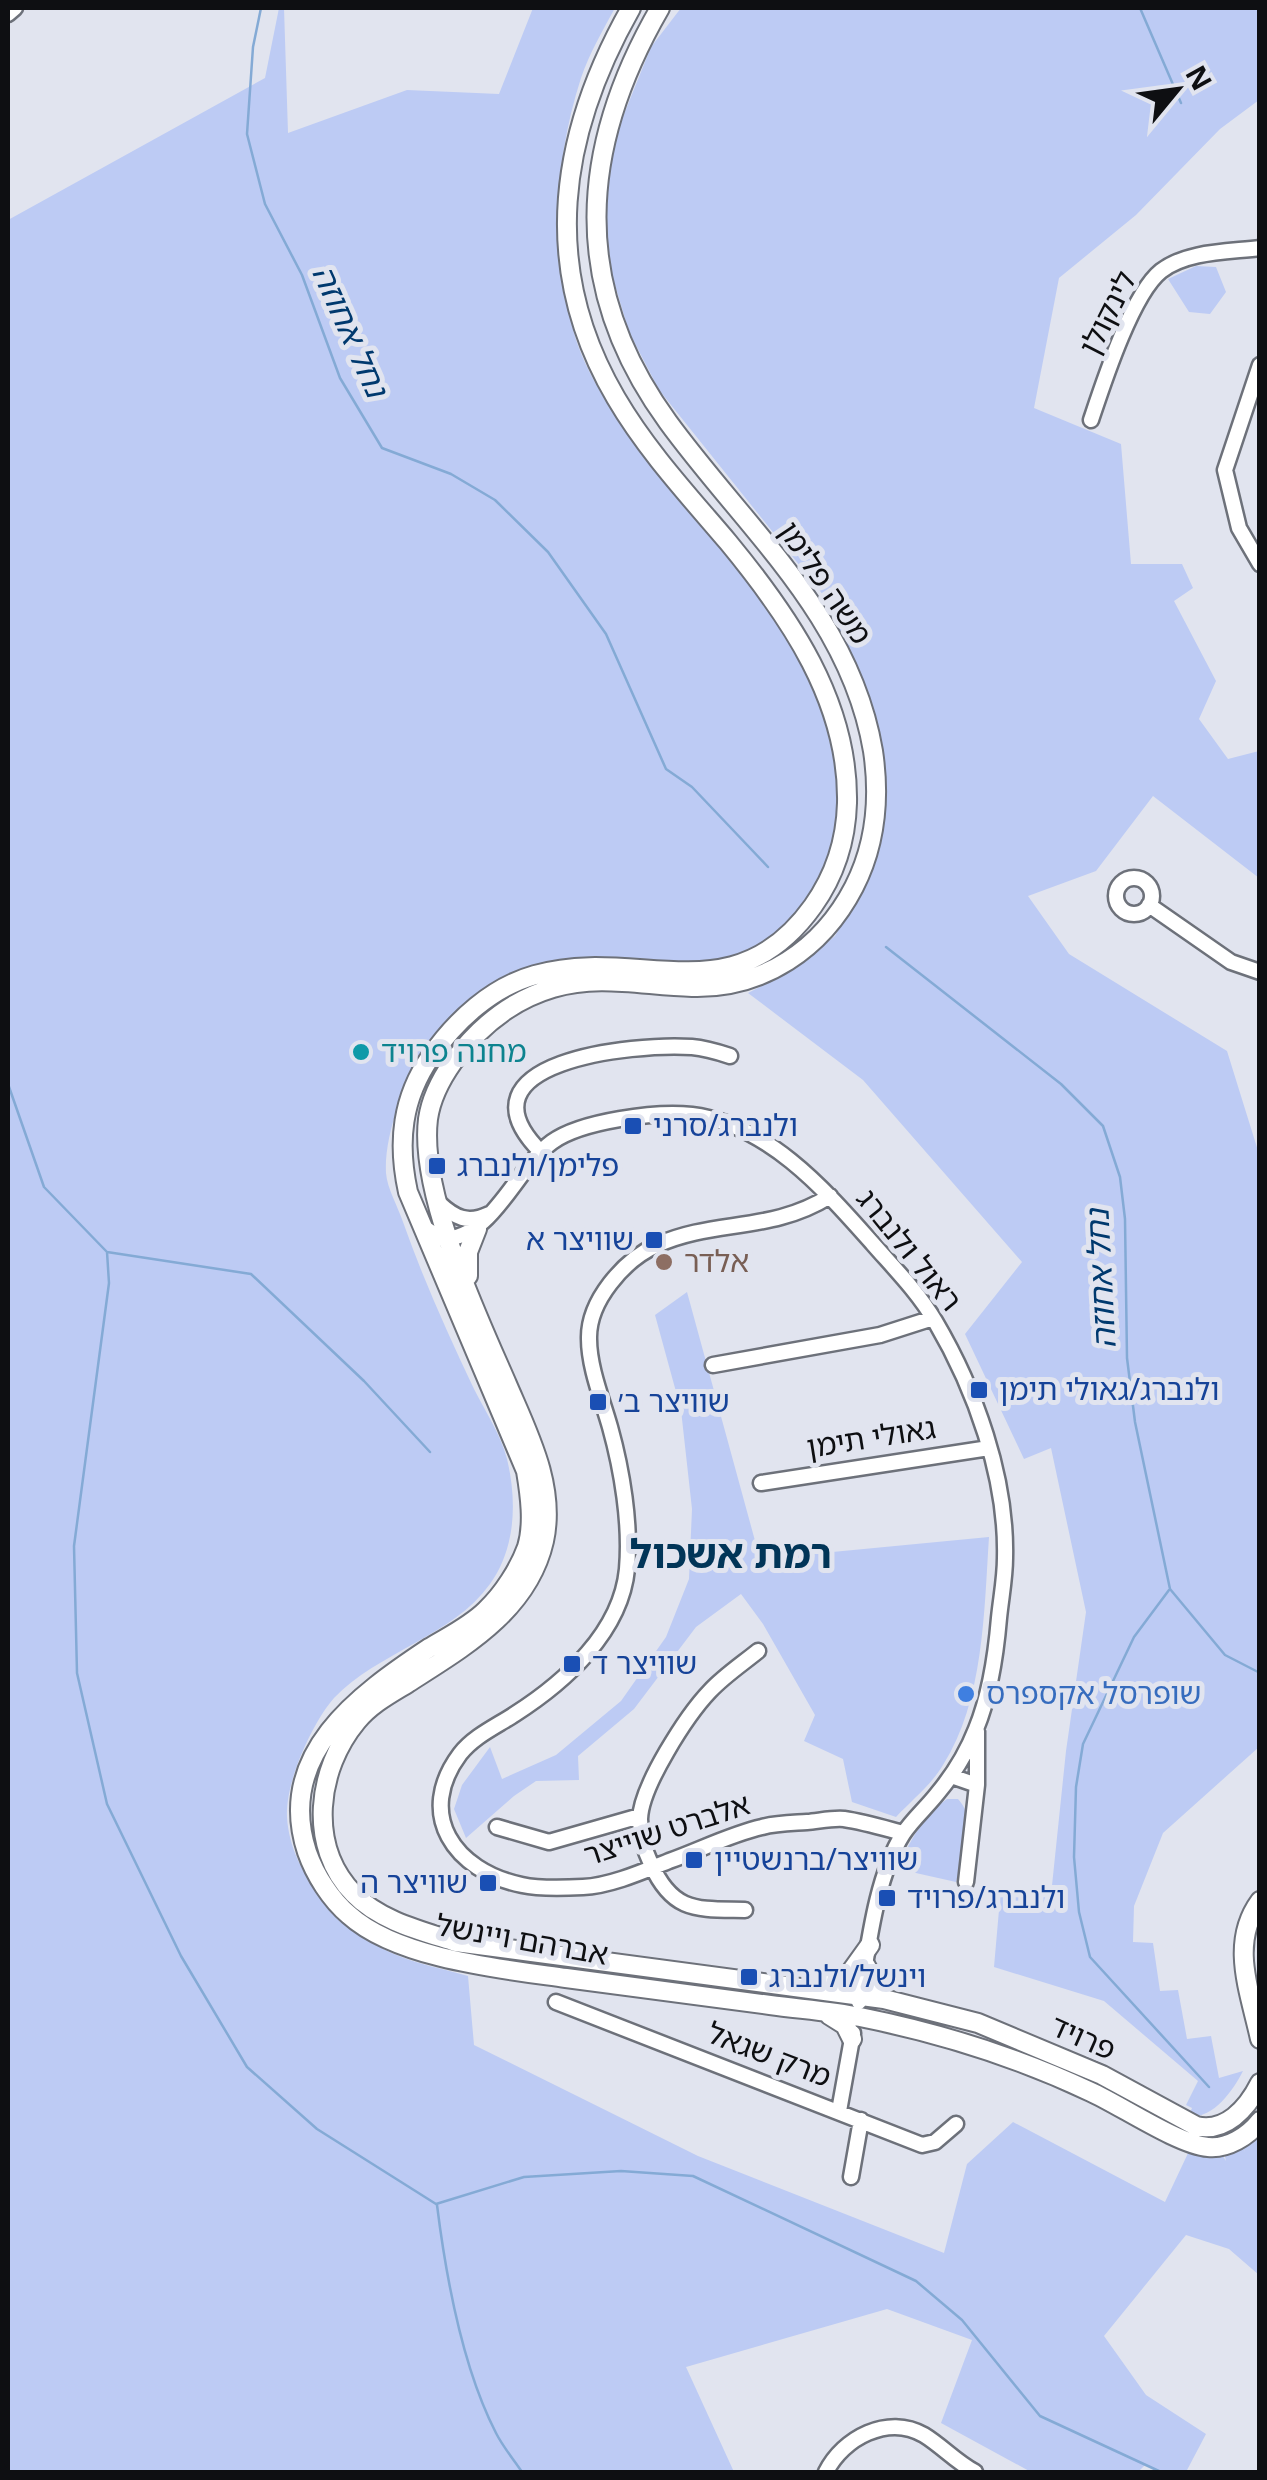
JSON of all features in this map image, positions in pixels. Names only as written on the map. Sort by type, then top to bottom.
[{"type":"main road","name":"משה פלימן","points":[[420,1224],[403,1169],[404,1113],[418,1077],[430,1059],[476,1007],[506,986],[557,970],[602,967],[712,972],[756,956],[784,940],[804,918],[829,880],[843,844],[845,771],[839,736],[819,676],[765,588],[631,422],[607,382],[580,308],[567,238],[570,166],[580,120],[597,74],[630,8]]},
{"type":"main road","name":"משה פלימן","points":[[450,1239],[429,1164],[428,1114],[451,1065],[482,1029],[512,1006],[554,987],[615,981],[687,988],[724,986],[775,969],[806,950],[830,925],[856,883],[871,843],[876,776],[868,726],[846,663],[790,571],[657,406],[626,350],[608,298],[597,232],[598,163],[624,76],[660,8]]},
{"type":"main road","points":[[468,1286],[468,1252],[483,1221]]},
{"type":"main road","name":"אברהם ויינשל","points":[[420,1224],[526,1471],[531,1502],[528,1544],[510,1580],[484,1612],[373,1688],[324,1737],[307,1770],[300,1819],[308,1854],[328,1892],[350,1917],[429,1955],[520,1972],[857,2016]]},
{"type":"main road","name":"אברהם ויינשל","points":[[450,1239],[540,1460],[546,1532],[538,1564],[525,1589],[506,1612],[458,1651],[374,1704],[356,1722],[338,1752],[323,1792],[323,1836],[336,1868],[355,1896],[378,1912],[404,1926],[456,1942],[861,1994]]},
{"type":"main road","points":[[1260,1902],[1249,1917],[1242,1946],[1260,2038]]},
{"type":"main road","points":[[816,1988],[847,1976],[870,1944]]},
{"type":"main road","points":[[866,1966],[884,1999]]},
{"type":"main road","name":"פרויד","points":[[861,1994],[978,2023],[1102,2074],[1208,2129],[1241,2111],[1260,2084]]},
{"type":"main road","points":[[824,2012],[845,2025],[852,2039]]},
{"type":"main road","name":"פרויד","points":[[857,2016],[970,2043],[1090,2092],[1199,2146],[1232,2143],[1260,2121]]},
{"type":"street","points":[[8,14],[15,8]]},
{"type":"street","name":"לינקולן","points":[[1091,420],[1110,364],[1140,298],[1160,272],[1196,256],[1260,248]]},
{"type":"street","points":[[1260,365],[1225,470],[1239,528],[1260,564]]},
{"type":"street","points":[[1149,905],[1231,962],[1260,972]]},
{"type":"street","points":[[542,1152],[518,1123],[515,1106],[522,1090],[548,1070],[606,1052],[661,1047],[696,1047],[730,1056]]},
{"type":"street","name":"ראול ולנברג","points":[[450,1239],[483,1221],[552,1142],[583,1128],[689,1114],[719,1121],[785,1154],[830,1196],[933,1318],[974,1406],[1002,1503],[1005,1557],[996,1650],[976,1728],[951,1776],[903,1833],[886,1872],[840,2112]]},
{"type":"street","name":"אלברט שוייצר","points":[[830,1196],[808,1210],[769,1222],[732,1226],[652,1247],[601,1294],[591,1318],[588,1340],[614,1441],[627,1529],[627,1572],[618,1604],[595,1644],[559,1684],[463,1750],[442,1781],[440,1813],[448,1838],[462,1856],[484,1871],[523,1886],[587,1887],[652,1868],[762,1826],[842,1818],[903,1833]]},
{"type":"street","points":[[438,1203],[460,1218],[483,1221]]},
{"type":"street","points":[[420,1224],[434,1236],[450,1239]]},
{"type":"street","points":[[713,1365],[880,1334],[933,1318]]},
{"type":"street","name":"גאולי תימן","points":[[761,1483],[989,1448]]},
{"type":"street","points":[[746,1910],[698,1908],[673,1900],[641,1842],[640,1816],[661,1761],[710,1692],[758,1651]]},
{"type":"street","name":"ראול ולנברג","points":[[966,1882],[978,1786],[976,1728]]},
{"type":"street","points":[[951,1776],[978,1786]]},
{"type":"street","points":[[497,1827],[548,1842],[640,1816]]},
{"type":"street","name":"מרק שגאל","points":[[556,2002],[922,2145],[935,2142],[956,2124]]},
{"type":"street","points":[[851,2177],[862,2120]]},
{"type":"street","points":[[826,2472],[847,2444],[866,2433],[900,2428],[922,2434],[975,2472]]},
{"type":"shaded area","points":[[279,8],[284,8],[288,133],[407,90],[499,94],[533,8],[615,8],[581,78],[565,141],[559,237],[574,333],[585,363],[609,406],[778,623],[818,703],[831,747],[837,796],[832,842],[820,873],[790,920],[756,947],[717,960],[589,959],[544,964],[499,979],[478,993],[450,1021],[410,1078],[392,1126],[387,1179],[436,1306],[504,1450],[512,1491],[512,1523],[499,1570],[474,1602],[436,1631],[352,1682],[326,1709],[309,1738],[290,1788],[290,1839],[322,1899],[356,1931],[394,1954],[468,1976],[474,2045],[698,2156],[944,2253],[967,2164],[1013,2122],[1165,2202],[1190,2149],[1203,2150],[1213,2157],[1221,2153],[1226,2161],[1224,2152],[1240,2143],[1245,2152],[1241,2143],[1259,2130],[1259,2275],[1229,2249],[1186,2235],[1104,2336],[1146,2395],[1206,2434],[1186,2472],[1158,2472],[1145,2465],[1138,2472],[1031,2472],[941,2423],[972,2340],[887,2309],[686,2367],[734,2472],[8,2472],[8,220],[265,78]]},
{"type":"shaded area","points":[[681,8],[1259,8],[1259,100],[1220,129],[1136,215],[1059,278],[1034,408],[1121,444],[1131,564],[1182,564],[1193,588],[1174,601],[1216,681],[1199,719],[1228,759],[1259,751],[1259,878],[1153,796],[1096,871],[1028,896],[1069,954],[1227,1051],[1259,1154],[1259,1747],[1163,1833],[1134,1906],[1133,1942],[1153,1943],[1160,1991],[1178,1990],[1187,2039],[1211,2036],[1219,2078],[1243,2071],[1221,2102],[1197,2116],[1188,2117],[1192,2108],[1186,2105],[1198,2081],[1104,2001],[994,1967],[1001,1887],[1051,1895],[1086,1612],[1051,1448],[1024,1459],[965,1334],[1022,1262],[863,1080],[748,993],[791,971],[835,936],[871,868],[884,811],[884,756],[866,687],[824,596],[659,390],[629,332],[612,275],[604,211],[616,134],[651,47]]},
{"type":"shaded area","points":[[1196,266],[1216,267],[1226,292],[1210,314],[1189,312],[1168,279]]},
{"type":"shaded area","points":[[687,1292],[760,1559],[989,1537],[980,1655],[957,1740],[933,1779],[896,1817],[852,1802],[843,1759],[804,1741],[815,1715],[763,1624],[741,1594],[696,1627],[634,1709],[578,1756],[579,1780],[536,1781],[466,1838],[454,1809],[462,1785],[490,1747],[502,1779],[556,1755],[621,1701],[666,1637],[689,1579],[692,1509],[681,1410],[655,1315]]},
{"type":"shaded area","points":[[947,1799],[958,1799],[968,1818],[968,1839],[956,1882],[898,1869],[918,1830]]},
{"type":"waterway","name":"נחל אחוזה","points":[[261,8],[253,47],[247,134],[265,204],[302,275],[340,378],[382,448],[451,474],[495,500],[548,552],[606,634],[666,769],[692,787],[768,867]]},
{"type":"waterway","points":[[1140,8],[1181,103]]},
{"type":"waterway","name":"נחל אחוזה","points":[[886,947],[1061,1084],[1103,1126],[1120,1177],[1125,1219],[1127,1358],[1135,1422],[1170,1589],[1225,1655],[1260,1673]]},
{"type":"waterway","points":[[8,1084],[44,1187],[107,1252],[109,1283],[74,1546],[77,1673],[107,1804],[181,1956],[247,2067],[317,2129],[436,2204],[524,2177],[621,2171],[693,2176],[916,2281],[962,2320],[1040,2416],[1161,2472]]},
{"type":"waterway","points":[[107,1252],[251,1274],[364,1381],[430,1452]]},
{"type":"waterway","name":"נחל אחוזה","points":[[1169,1590],[1134,1637],[1083,1744],[1076,1787],[1074,1857],[1079,1912],[1090,1957],[1209,2087]]},
{"type":"waterway","points":[[437,2205],[465,2352],[484,2408],[522,2472]]},
{"type":"place","name":"מחנה פרויד","points":[[361,1052]]},
{"type":"place","name":"ולנברג/סרני","points":[[633,1126]]},
{"type":"place","name":"פלימן/ולנברג","points":[[437,1166]]},
{"type":"place","name":"שוויצר א","points":[[654,1240]]},
{"type":"place","name":"אלדר","points":[[664,1262]]},
{"type":"place","name":"ולנברג/גאולי תימן","points":[[979,1390]]},
{"type":"place","name":"שוויצר ב׳","points":[[598,1402]]},
{"type":"place","name":"שוויצר ד","points":[[572,1664]]},
{"type":"place","name":"שופרסל אקספרס","points":[[966,1694]]},
{"type":"place","name":"שוויצר/ברנשטיין","points":[[694,1860]]},
{"type":"place","name":"שוויצר ה","points":[[488,1883]]},
{"type":"place","name":"ולנברג/פרויד","points":[[887,1898]]},
{"type":"place","name":"וינשל/ולנברג","points":[[749,1977]]},
{"type":"district","name":"רמת אשכול","points":[[731,1554]]}]
